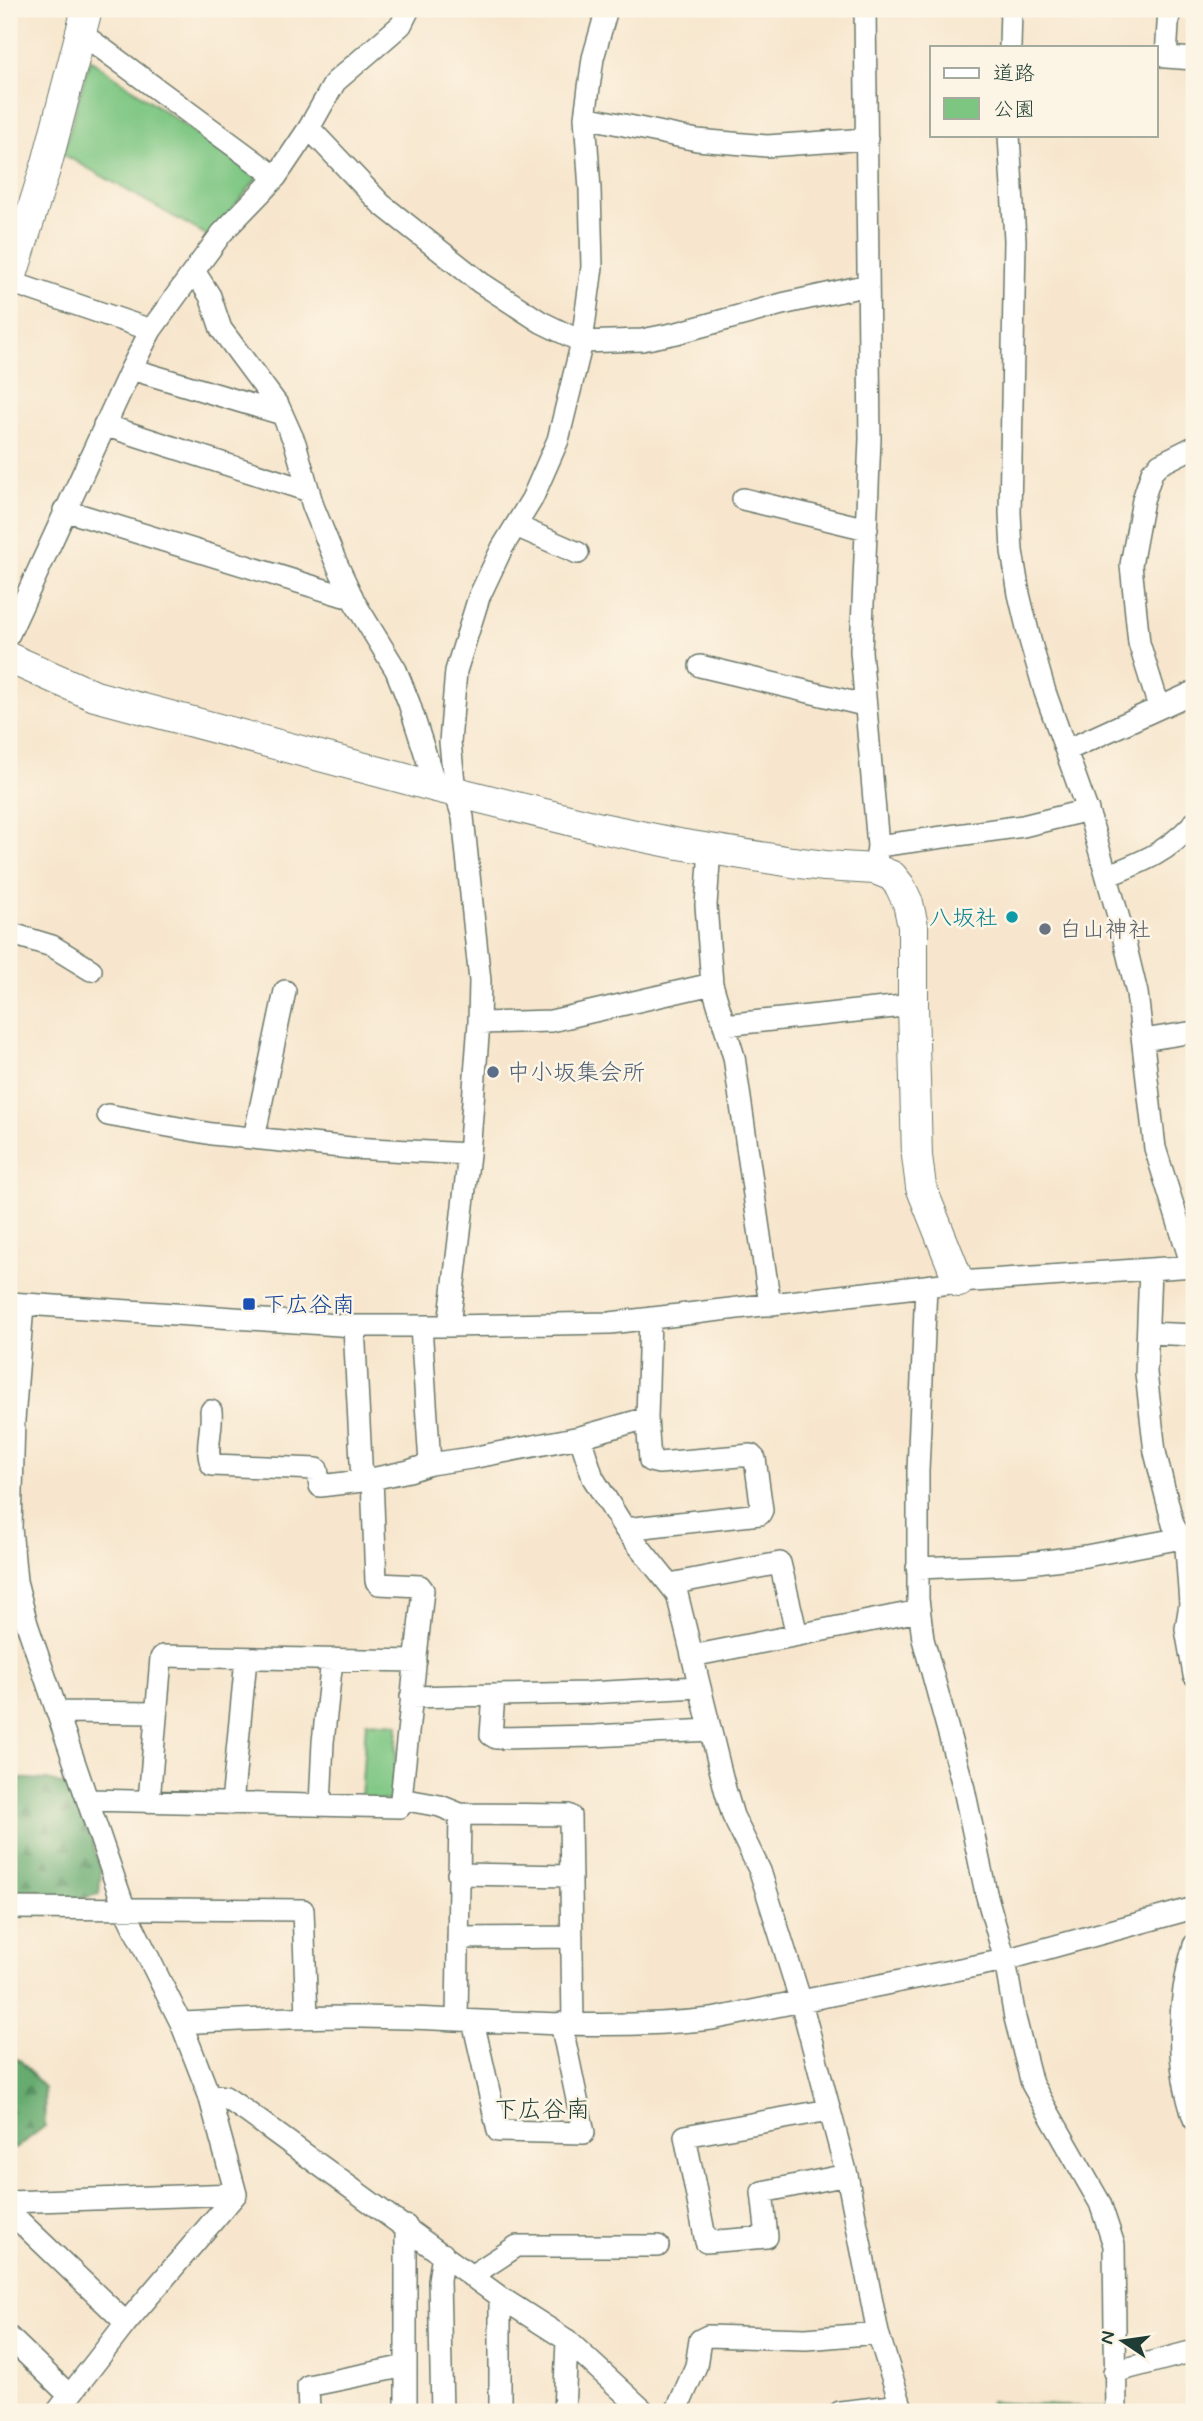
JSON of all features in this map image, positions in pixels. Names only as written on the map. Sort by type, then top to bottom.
[{"type":"street","points":[[9,634],[64,510],[151,330],[222,233],[276,177],[309,128],[335,82],[401,25],[409,9]]},
{"type":"street","points":[[445,789],[456,671],[479,597],[502,548],[532,499],[558,440],[582,342],[592,267],[585,117],[593,58],[607,9]]},
{"type":"street","points":[[865,9],[870,439],[861,651],[864,705],[874,779],[877,857],[900,886],[914,926],[917,1156],[921,1187],[960,1282]]},
{"type":"street","points":[[1010,46],[1011,9]]},
{"type":"street","points":[[1169,9],[1166,57],[1194,59]]},
{"type":"street","points":[[151,330],[9,284],[16,235],[47,163],[84,21],[276,177]]},
{"type":"street","points":[[585,117],[696,140],[767,146],[867,139]]},
{"type":"street","points":[[309,128],[381,204],[481,283],[541,322],[582,342],[642,340],[869,285]]},
{"type":"street","points":[[236,2194],[209,2095],[181,2023],[125,1910],[24,1614],[16,1581],[10,1528],[15,1420],[16,1304],[354,1326],[610,1323],[960,1282],[1193,1266],[1155,1148],[1137,993],[1108,875],[1088,810],[1045,692],[1019,594],[1010,513],[1016,240],[1009,136]]},
{"type":"street","points":[[194,271],[209,296],[221,329],[247,361],[282,414],[295,443],[309,491],[335,560],[352,596],[396,670],[445,789],[463,817],[480,981],[479,1023],[469,1154],[449,1326]]},
{"type":"street","points":[[131,369],[282,414]]},
{"type":"street","points":[[104,425],[309,491]]},
{"type":"street","points":[[1159,707],[1139,643],[1131,565],[1143,500],[1152,472],[1160,464],[1194,447]]},
{"type":"street","points":[[743,499],[867,529]]},
{"type":"street","points":[[64,510],[344,596],[352,596]]},
{"type":"street","points":[[516,526],[578,553]]},
{"type":"street","points":[[9,658],[95,696],[445,789],[612,831],[825,866],[1023,826],[1088,810]]},
{"type":"street","points":[[700,666],[864,705]]},
{"type":"street","points":[[1067,750],[1194,692]]},
{"type":"street","points":[[1108,875],[1151,859],[1183,835],[1194,823]]},
{"type":"street","points":[[710,849],[706,905],[712,984],[734,1057],[770,1304]]},
{"type":"street","points":[[9,933],[52,946],[91,970]]},
{"type":"street","points":[[479,1023],[551,1021],[712,984]]},
{"type":"street","points":[[254,1138],[285,991]]},
{"type":"street","points":[[724,1025],[913,1005]]},
{"type":"street","points":[[1143,1040],[1194,1032]]},
{"type":"street","points":[[108,1115],[212,1134],[351,1148],[469,1154]]},
{"type":"street","points":[[1150,1269],[1146,1373],[1155,1452],[1173,1524],[1188,1537]]},
{"type":"street","points":[[926,1286],[918,1471],[919,1611],[923,1639],[964,1789],[1032,2084],[1100,2203],[1114,2245],[1116,2412]]},
{"type":"street","points":[[625,1529],[760,1514],[762,1510],[755,1459],[751,1455],[659,1463],[650,1461],[647,1418],[650,1318]]},
{"type":"street","points":[[89,1800],[400,1807],[423,1590],[420,1586],[379,1584],[376,1581],[354,1326]]},
{"type":"street","points":[[421,1326],[430,1464]]},
{"type":"street","points":[[1148,1333],[1194,1335]]},
{"type":"street","points":[[211,1411],[213,1425],[208,1458],[212,1465],[317,1469],[320,1486],[580,1437],[647,1418]]},
{"type":"street","points":[[580,1437],[593,1478],[625,1529],[677,1594],[727,1798],[760,1871],[801,2002],[847,2175],[878,2333],[902,2409],[839,2412]]},
{"type":"street","points":[[918,1568],[1034,1562],[1086,1556],[1188,1537]]},
{"type":"street","points":[[1188,1537],[1186,1548],[1190,1604],[1186,1629],[1194,1675]]},
{"type":"street","points":[[670,1584],[779,1563],[797,1635]]},
{"type":"street","points":[[692,1656],[919,1611]]},
{"type":"street","points":[[149,1801],[160,1658],[163,1656],[416,1661]]},
{"type":"street","points":[[232,1804],[246,1659]]},
{"type":"street","points":[[320,1805],[323,1742],[332,1660]]},
{"type":"street","points":[[411,1697],[587,1693],[699,1687]]},
{"type":"street","points":[[494,1695],[491,1735],[496,1738],[710,1730]]},
{"type":"street","points":[[59,1712],[155,1713]]},
{"type":"street","points":[[401,1799],[440,1806],[460,1814],[570,1816],[572,1937],[567,2023],[584,2133],[498,2131],[465,2021],[458,1938],[460,1814]]},
{"type":"street","points":[[458,1874],[571,1876]]},
{"type":"street","points":[[9,1908],[303,1910],[307,2017]]},
{"type":"street","points":[[181,2023],[307,2017],[567,2023],[688,2021],[801,2002],[1004,1960],[1194,1908]]},
{"type":"street","points":[[458,1938],[572,1937]]},
{"type":"street","points":[[1194,1945],[1180,2048],[1194,2119]]},
{"type":"street","points":[[209,2095],[225,2097],[406,2226],[500,2297],[567,2340],[645,2412]]},
{"type":"street","points":[[829,2110],[685,2136],[706,2242],[767,2237],[761,2192],[847,2175]]},
{"type":"street","points":[[9,2202],[236,2194]]},
{"type":"street","points":[[9,2337],[64,2404],[125,2323],[236,2194]]},
{"type":"street","points":[[9,2211],[125,2323]]},
{"type":"street","points":[[406,2226],[406,2412]]},
{"type":"street","points":[[471,2276],[517,2246],[658,2246]]},
{"type":"street","points":[[442,2412],[439,2280],[443,2254]]},
{"type":"street","points":[[500,2297],[500,2412]]},
{"type":"street","points":[[683,2412],[676,2412],[696,2366],[700,2340],[708,2336],[806,2339],[878,2333]]},
{"type":"street","points":[[564,2412],[567,2340]]},
{"type":"street","points":[[1114,2372],[1194,2351]]},
{"type":"street","points":[[309,2412],[308,2386],[406,2366]]},
{"type":"green space","points":[[90,59],[258,177],[210,237],[63,154]]},
{"type":"green space","points":[[366,1722],[398,1724],[393,1801],[361,1799]]},
{"type":"green space","points":[[9,1778],[48,1780],[71,1787],[101,1871],[99,1894],[9,1917]]},
{"type":"green space","points":[[9,2055],[21,2061],[44,2088],[45,2126],[15,2149],[9,2149]]},
{"type":"green space","points":[[990,2402],[1105,2406],[1105,2412],[990,2412]]},
{"type":"place","name":"八坂社","points":[[1012,917]]},
{"type":"place","name":"白山神社","points":[[1045,929]]},
{"type":"place","name":"中小坂集会所","points":[[493,1072]]},
{"type":"place","name":"下広谷南","points":[[249,1304]]},
{"type":"district","name":"下広谷南","points":[[542,2109]]}]
